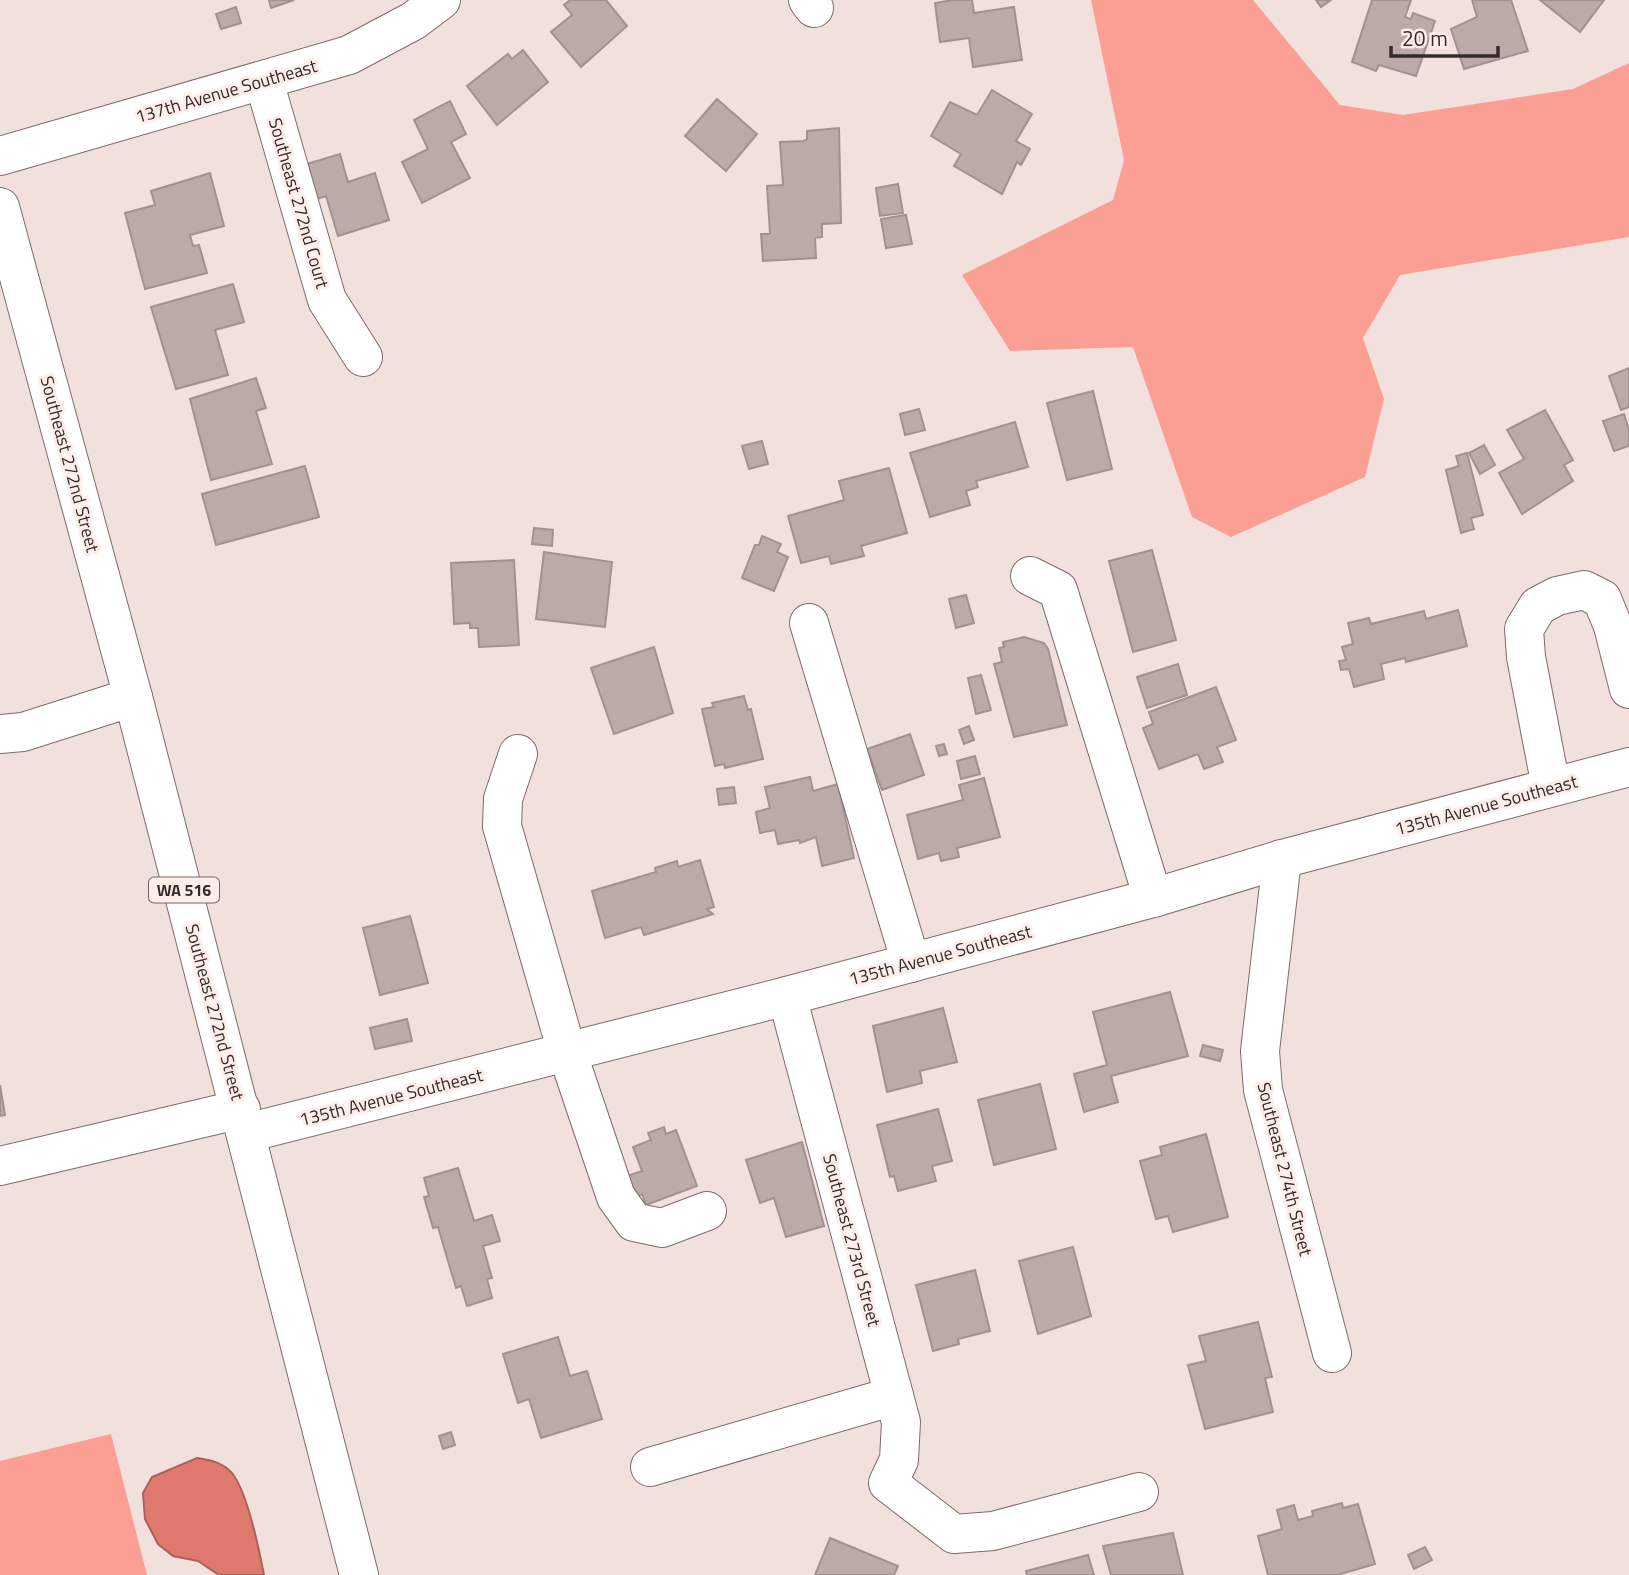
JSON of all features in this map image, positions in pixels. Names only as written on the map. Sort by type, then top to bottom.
[{"type":"street","name":"137th Avenue Southeast","points":[[0,156],[349,55],[420,7]]},
{"type":"street","name":"Southeast 272nd Court","points":[[264,81],[327,300],[363,358]]},
{"type":"street","name":"Southeast 272nd Street","points":[[0,207],[133,697],[359,1575]]},
{"type":"street","points":[[1030,576],[1058,590],[1153,898]]},
{"type":"street","points":[[1551,787],[1526,657],[1524,629],[1538,606],[1557,596],[1584,590],[1602,599],[1613,626],[1629,689]]},
{"type":"street","points":[[809,623],[911,963]]},
{"type":"street","points":[[0,734],[23,732],[133,697]]},
{"type":"street","points":[[518,754],[503,799],[502,826],[567,1052],[616,1197],[634,1223],[662,1228],[707,1211]]},
{"type":"street","name":"135th Avenue Southeast","points":[[0,1166],[244,1121],[567,1052],[1153,898],[1282,859],[1629,766]]},
{"type":"street","name":"Southeast 274th Street","points":[[1282,859],[1260,1051],[1263,1090],[1332,1353]]},
{"type":"street","name":"Southeast 273rd Street","points":[[787,996],[901,1422],[900,1460],[888,1483],[954,1534],[993,1531],[1139,1492]]},
{"type":"street","points":[[650,1467],[894,1396]]},
{"type":"shaded area","points":[[1091,0],[1253,0],[1340,105],[1403,115],[1573,89],[1629,63],[1629,237],[1400,275],[1363,338],[1384,399],[1365,477],[1231,537],[1192,517],[1133,347],[1010,351],[962,275],[1113,200],[1124,160]]},
{"type":"shaded area","points":[[111,1434],[147,1575],[0,1575],[0,1461]]},
{"type":"shaded area","points":[[197,1458],[224,1466],[238,1482],[252,1522],[264,1575],[219,1575],[198,1561],[173,1556],[158,1544],[145,1519],[143,1493],[152,1477]]},
{"type":"building","points":[[269,0],[294,0],[271,8]]},
{"type":"building","points":[[570,0],[606,0],[627,26],[581,67],[551,32],[572,15],[564,5]]},
{"type":"building","points":[[972,0],[974,13],[1014,7],[1022,60],[973,67],[969,38],[940,42],[935,3]]},
{"type":"building","points":[[1316,0],[1331,0],[1321,7]]},
{"type":"building","points":[[1372,0],[1411,0],[1405,17],[1411,19],[1413,13],[1435,21],[1416,76],[1379,65],[1376,71],[1352,62]]},
{"type":"building","points":[[1472,0],[1511,0],[1528,51],[1464,69],[1451,29],[1477,17]]},
{"type":"building","points":[[1540,0],[1604,0],[1580,32]]},
{"type":"building","points":[[236,7],[241,23],[221,29],[216,14]]},
{"type":"building","points":[[523,50],[548,82],[497,125],[467,86],[508,54],[512,59]]},
{"type":"building","points":[[992,90],[1032,114],[1016,141],[1030,149],[1021,165],[1017,162],[1002,194],[954,166],[961,154],[931,136],[950,102],[977,115]]},
{"type":"building","points":[[717,99],[757,134],[726,171],[685,136]]},
{"type":"building","points":[[450,101],[466,134],[451,142],[470,178],[422,203],[402,162],[428,149],[414,120]]},
{"type":"building","points":[[839,128],[841,223],[822,224],[822,237],[815,238],[816,258],[763,261],[761,234],[770,234],[767,186],[783,185],[780,142],[804,141],[807,139],[807,131]]},
{"type":"building","points":[[340,154],[348,182],[375,173],[389,220],[338,236],[326,196],[308,202],[297,167]]},
{"type":"building","points":[[210,173],[224,226],[190,235],[193,246],[199,245],[207,273],[145,289],[125,213],[155,205],[151,191]]},
{"type":"building","points":[[898,184],[903,213],[880,216],[876,188]]},
{"type":"building","points":[[906,215],[912,244],[886,248],[881,219]]},
{"type":"building","points":[[233,284],[244,322],[215,330],[228,375],[176,389],[151,307]]},
{"type":"building","points":[[1629,368],[1629,407],[1621,410],[1609,376]]},
{"type":"building","points":[[256,378],[266,408],[256,411],[272,464],[211,480],[190,399]]},
{"type":"building","points":[[1093,391],[1112,469],[1067,480],[1047,403]]},
{"type":"building","points":[[919,409],[925,430],[905,435],[900,414]]},
{"type":"building","points":[[1545,410],[1573,460],[1564,465],[1573,481],[1522,514],[1499,473],[1524,459],[1507,430]]},
{"type":"building","points":[[1624,414],[1629,430],[1629,446],[1614,451],[1603,421]]},
{"type":"building","points":[[1015,422],[1028,467],[976,481],[978,487],[966,491],[970,505],[930,517],[910,453]]},
{"type":"building","points":[[762,441],[768,464],[749,469],[742,446]]},
{"type":"building","points":[[1484,445],[1495,465],[1480,474],[1469,453]]},
{"type":"building","points":[[1467,453],[1483,515],[1471,518],[1474,529],[1461,533],[1446,470],[1459,466],[1456,456]]},
{"type":"building","points":[[305,466],[319,517],[216,545],[202,494]]},
{"type":"building","points":[[889,468],[907,533],[861,546],[864,556],[831,564],[829,556],[801,563],[788,516],[844,500],[839,481]]},
{"type":"building","points":[[534,528],[553,530],[552,546],[532,544]]},
{"type":"building","points":[[762,536],[781,544],[777,552],[788,557],[774,591],[742,578],[755,545],[759,545]]},
{"type":"building","points":[[1152,550],[1176,640],[1133,652],[1109,561]]},
{"type":"building","points":[[544,552],[612,562],[605,627],[536,619]]},
{"type":"building","points":[[514,560],[519,645],[479,647],[478,628],[470,628],[470,623],[454,624],[451,563]]},
{"type":"building","points":[[966,595],[974,623],[956,628],[949,599]]},
{"type":"building","points":[[1458,610],[1467,646],[1406,662],[1405,658],[1381,664],[1384,679],[1354,687],[1349,669],[1341,670],[1339,661],[1346,660],[1342,647],[1353,644],[1348,623],[1369,618],[1371,624],[1424,611],[1426,619]]},
{"type":"building","points":[[1024,637],[1044,643],[1048,649],[1067,725],[1014,737],[994,664],[1002,662],[999,648],[1004,647],[1003,642]]},
{"type":"building","points":[[654,647],[673,713],[614,734],[591,668]]},
{"type":"building","points":[[1178,664],[1187,695],[1147,708],[1137,677]]},
{"type":"building","points":[[981,675],[991,710],[976,714],[968,678]]},
{"type":"building","points":[[1216,687],[1236,740],[1217,747],[1223,762],[1204,769],[1198,754],[1159,769],[1143,728],[1153,724],[1149,712]]},
{"type":"building","points":[[744,696],[748,710],[751,709],[763,759],[725,768],[724,764],[715,766],[702,709],[714,707],[712,703]]},
{"type":"building","points":[[969,726],[974,740],[964,744],[959,730]]},
{"type":"building","points":[[910,734],[924,775],[882,790],[867,749]]},
{"type":"building","points":[[944,744],[947,754],[939,756],[936,746]]},
{"type":"building","points":[[975,756],[980,774],[961,779],[957,761]]},
{"type":"building","points":[[810,777],[813,791],[838,784],[854,858],[822,866],[816,837],[800,843],[799,840],[778,844],[775,830],[760,833],[756,812],[770,808],[765,787]]},
{"type":"building","points":[[984,778],[1000,837],[957,848],[959,857],[941,861],[939,853],[918,859],[907,815],[963,800],[959,785]]},
{"type":"building","points":[[734,787],[736,803],[719,805],[717,789]]},
{"type":"building","points":[[700,860],[714,907],[707,909],[713,914],[644,935],[641,927],[605,938],[592,891],[656,872],[655,868],[677,861],[678,867]]},
{"type":"building","points":[[410,916],[428,983],[380,995],[363,928]]},
{"type":"building","points":[[1170,992],[1188,1056],[1111,1076],[1118,1102],[1084,1112],[1074,1074],[1107,1065],[1093,1012]]},
{"type":"building","points":[[943,1008],[957,1062],[920,1071],[922,1083],[887,1092],[873,1026]]},
{"type":"building","points":[[407,1019],[412,1041],[375,1049],[370,1028]]},
{"type":"building","points":[[1203,1045],[1223,1050],[1220,1061],[1200,1056]]},
{"type":"building","points":[[1040,1084],[1056,1149],[994,1165],[978,1100]]},
{"type":"building","points":[[0,1085],[5,1115],[0,1116]]},
{"type":"building","points":[[938,1109],[952,1161],[932,1166],[936,1181],[898,1191],[894,1176],[890,1177],[877,1125]]},
{"type":"building","points":[[664,1127],[666,1134],[676,1130],[697,1186],[646,1205],[642,1194],[635,1197],[627,1176],[642,1171],[633,1147],[651,1140],[648,1133]]},
{"type":"building","points":[[1206,1134],[1228,1217],[1173,1232],[1168,1216],[1156,1219],[1140,1161],[1162,1155],[1160,1147]]},
{"type":"building","points":[[802,1142],[824,1226],[786,1237],[774,1198],[760,1203],[746,1160]]},
{"type":"building","points":[[458,1168],[474,1221],[492,1215],[500,1241],[483,1246],[492,1278],[487,1279],[492,1298],[467,1306],[461,1286],[456,1288],[438,1227],[433,1228],[424,1197],[429,1196],[424,1178]]},
{"type":"building","points":[[1073,1247],[1091,1316],[1038,1334],[1019,1261]]},
{"type":"building","points":[[975,1270],[990,1331],[958,1339],[959,1344],[933,1351],[916,1285]]},
{"type":"building","points":[[1258,1322],[1272,1377],[1265,1378],[1273,1412],[1205,1429],[1188,1365],[1206,1361],[1199,1336]]},
{"type":"building","points":[[558,1337],[570,1376],[587,1371],[602,1419],[541,1438],[529,1399],[518,1403],[503,1354]]},
{"type":"building","points":[[451,1432],[455,1445],[443,1449],[439,1436]]},
{"type":"building","points":[[1342,1503],[1343,1508],[1358,1504],[1375,1564],[1337,1575],[1268,1575],[1258,1536],[1282,1529],[1277,1510],[1294,1505],[1298,1520],[1313,1516],[1312,1511]]},
{"type":"building","points":[[1173,1533],[1183,1575],[1111,1575],[1103,1546]]},
{"type":"building","points":[[830,1538],[898,1566],[894,1575],[815,1575]]},
{"type":"building","points":[[1425,1547],[1432,1560],[1414,1569],[1408,1555]]},
{"type":"building","points":[[1088,1555],[1094,1575],[1027,1575],[1026,1571]]}]
